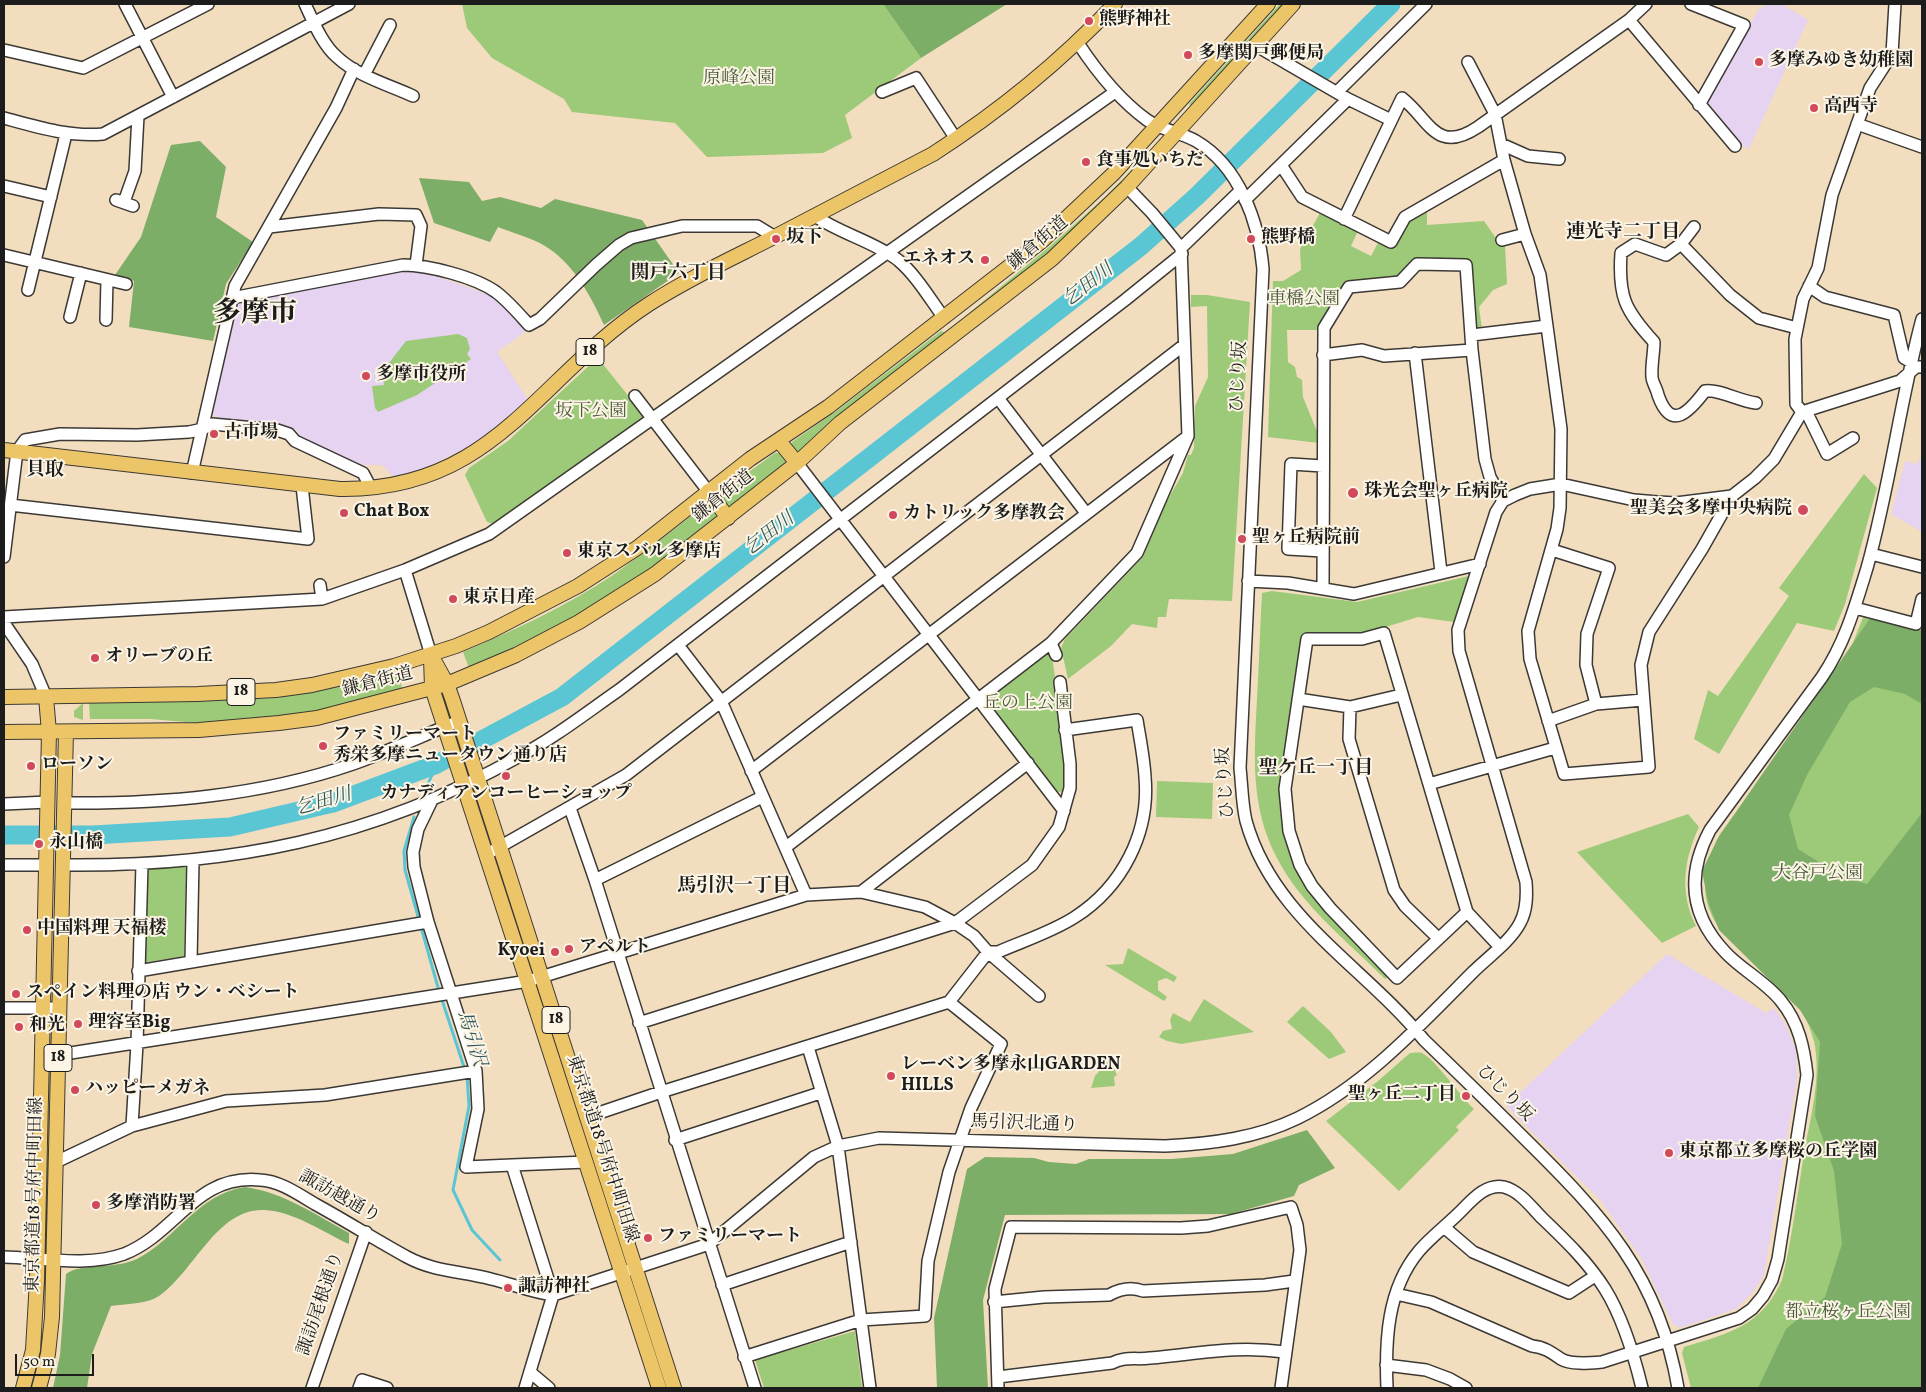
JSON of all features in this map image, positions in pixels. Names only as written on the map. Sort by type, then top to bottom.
[{"type":"main road","name":"18","points":[[11,450],[192,473],[340,489],[395,485],[422,478],[456,464],[484,447],[509,428],[596,346],[647,305],[688,280],[775,237],[933,154],[956,139],[1017,94],[1078,43],[1115,4]]},
{"type":"main road","name":"鎌倉街道","points":[[4,697],[198,694],[276,690],[356,676],[431,655],[489,632],[578,586],[637,548],[750,459],[828,407],[1011,266],[1073,214],[1268,4]]},
{"type":"main road","name":"鎌倉街道","points":[[4,732],[199,730],[279,724],[361,708],[447,684],[516,655],[579,622],[655,574],[728,518],[796,463],[840,422],[1052,259],[1127,187],[1293,4]]},
{"type":"main road","points":[[944,318],[956,334]]},
{"type":"main road","points":[[779,441],[796,463]]},
{"type":"main road","points":[[708,491],[728,518]]},
{"type":"main road","name":"18","points":[[431,655],[447,684],[477,774]]},
{"type":"main road","name":"18","points":[[431,655],[432,688],[464,781]]},
{"type":"main road","name":"18","points":[[46,697],[49,732]]},
{"type":"main road","points":[[46,697],[66,732]]},
{"type":"main road","name":"東京都道18号府中町田線","points":[[23,1388],[33,1350],[38,1258],[49,732]]},
{"type":"main road","name":"東京都道18号府中町田線","points":[[40,1388],[48,1354],[54,1259],[66,732]]},
{"type":"main road","name":"東京都道18号府中町田線","points":[[477,774],[674,1388]]},
{"type":"main road","name":"東京都道18号府中町田線","points":[[464,781],[658,1388]]},
{"type":"street","points":[[126,4],[173,97]]},
{"type":"street","points":[[4,50],[83,68],[208,4]]},
{"type":"street","points":[[305,4],[326,45],[337,57],[359,71],[414,96]]},
{"type":"street","points":[[4,118],[66,134],[86,136],[103,134],[349,4]]},
{"type":"street","points":[[1334,91],[1426,4]]},
{"type":"street","points":[[1344,219],[1402,98],[1432,130],[1452,138],[1468,134],[1629,20],[1646,4]]},
{"type":"street","points":[[1691,4],[1744,25],[1699,105]]},
{"type":"street","points":[[1853,438],[1828,454],[1804,411],[1796,404],[1797,328],[1803,299],[1818,268],[1832,195],[1870,88],[1892,54],[1895,4]]},
{"type":"street","points":[[1629,20],[1735,146]]},
{"type":"street","points":[[192,473],[235,286],[336,108],[390,25]]},
{"type":"street","name":"ひじり坂","points":[[1078,43],[1114,92],[1145,118],[1197,142],[1211,153],[1241,193],[1258,232],[1263,269],[1240,768],[1246,820],[1257,852],[1268,875],[1299,916],[1416,1029],[1596,1212],[1618,1240],[1644,1283],[1669,1342],[1678,1388]]},
{"type":"street","points":[[1255,45],[1334,91],[1391,120]]},
{"type":"street","points":[[1468,62],[1495,114],[1504,160],[1525,234],[1540,275],[1561,429],[1561,484],[1557,529],[1528,631],[1530,659],[1564,774],[1649,767],[1641,664],[1649,632],[1732,496],[1755,478],[1774,459],[1804,411],[1900,380],[1910,367]]},
{"type":"street","points":[[882,92],[916,78],[956,139]]},
{"type":"street","points":[[4,617],[322,599],[405,570],[489,534],[1114,92]]},
{"type":"street","points":[[63,861],[142,864],[193,861],[241,855],[314,840],[369,824],[432,800],[477,774],[519,757],[564,729],[678,645],[838,517],[998,398],[1181,248],[1241,193],[1281,165],[1348,98]]},
{"type":"street","points":[[124,203],[135,172],[138,116]]},
{"type":"street","points":[[1857,124],[1922,147]]},
{"type":"street","points":[[28,290],[66,134]]},
{"type":"street","points":[[1501,144],[1528,156],[1559,159]]},
{"type":"street","points":[[1281,165],[1302,197],[1391,242],[1405,217],[1504,160]]},
{"type":"street","points":[[4,186],[51,197]]},
{"type":"street","points":[[786,847],[1051,643],[1137,553],[1188,436],[1181,248],[1152,212],[1127,187]]},
{"type":"street","points":[[269,227],[379,214],[416,215],[421,226],[416,265]]},
{"type":"street","points":[[815,216],[830,226],[886,252],[909,272],[944,318]]},
{"type":"street","points":[[232,298],[403,265],[416,265],[477,282],[496,292],[529,325],[540,319],[596,265],[619,245],[631,238],[682,226],[756,226],[775,237]]},
{"type":"street","points":[[1694,227],[1681,244],[1666,255],[1635,244],[1621,253],[1619,280],[1631,316],[1654,342],[1652,378],[1662,405],[1672,416],[1680,417],[1690,411],[1705,391],[1713,390],[1739,400],[1756,403]]},
{"type":"street","points":[[1502,240],[1525,234]]},
{"type":"street","points":[[1681,244],[1730,295],[1759,318],[1797,328]]},
{"type":"street","points":[[4,255],[126,284]]},
{"type":"street","points":[[1324,588],[1324,328],[1348,287],[1400,282],[1417,264],[1466,265],[1472,350],[1485,459],[1490,477],[1503,501],[1530,489],[1561,484],[1634,500],[1658,502],[1676,503],[1732,496]]},
{"type":"street","points":[[70,317],[81,273]]},
{"type":"street","points":[[106,320],[107,280]]},
{"type":"street","points":[[1809,286],[1825,297],[1894,315],[1904,358],[1910,367]]},
{"type":"street","points":[[1396,1294],[1431,1302],[1532,1346],[1541,1347],[1556,1354],[1562,1360],[1586,1364],[1602,1362],[1669,1342],[1739,1318],[1752,1309],[1763,1296],[1772,1280],[1778,1260],[1807,1075],[1803,1045],[1794,1021],[1780,1000],[1726,953],[1709,932],[1698,910],[1694,888],[1695,866],[1710,830],[1838,654],[1855,608],[1886,492],[1910,367],[1922,319]]},
{"type":"street","points":[[1472,335],[1547,326]]},
{"type":"street","points":[[487,854],[626,775],[1184,345]]},
{"type":"street","points":[[1323,355],[1362,350],[1384,356],[1472,350]]},
{"type":"street","points":[[1415,353],[1440,572]]},
{"type":"street","points":[[1910,367],[1922,367]]},
{"type":"street","points":[[635,396],[708,491]]},
{"type":"street","points":[[998,398],[1086,513]]},
{"type":"street","points":[[4,557],[10,505],[11,450],[25,440],[60,434],[157,434],[202,430],[212,424],[277,430],[289,434],[295,441],[363,473],[371,488]]},
{"type":"street","points":[[751,771],[1188,436]]},
{"type":"street","points":[[796,463],[1064,811]]},
{"type":"street","points":[[1323,466],[1290,464],[1288,549],[1323,552]]},
{"type":"street","points":[[10,505],[310,542],[302,486]]},
{"type":"street","name":"馬引沢北通り","points":[[636,1270],[709,1244],[802,1166],[838,1146],[879,1138],[1165,1146],[1206,1145],[1240,1138],[1297,1119],[1350,1086],[1416,1029],[1520,923],[1527,896],[1526,882],[1459,651],[1458,630],[1496,512],[1503,501]]},
{"type":"street","points":[[1552,550],[1609,568],[1586,634],[1586,665],[1596,704]]},
{"type":"street","points":[[1870,554],[1922,567]]},
{"type":"street","points":[[1248,581],[1324,588],[1354,594],[1480,564]]},
{"type":"street","points":[[405,570],[431,655]]},
{"type":"street","points":[[320,585],[322,599]]},
{"type":"street","points":[[1855,608],[1916,624],[1922,598]]},
{"type":"street","points":[[4,623],[32,664],[46,697]]},
{"type":"street","points":[[1467,912],[1397,978],[1330,908],[1306,876],[1293,847],[1285,805],[1286,773],[1307,639],[1362,639],[1384,633],[1467,912],[1499,946]]},
{"type":"street","points":[[1051,643],[1056,655]]},
{"type":"street","points":[[678,645],[721,701],[806,895]]},
{"type":"street","points":[[639,1022],[955,922],[1032,865],[1059,827],[1070,788],[1070,764],[1060,682]]},
{"type":"street","points":[[1298,698],[1350,707],[1401,695]]},
{"type":"street","points":[[1548,721],[1596,704],[1643,700]]},
{"type":"street","points":[[1350,707],[1349,739],[1394,890],[1405,906],[1438,938]]},
{"type":"street","points":[[988,952],[998,952],[1074,918],[1106,891],[1121,874],[1136,844],[1146,797],[1137,720],[1065,730]]},
{"type":"street","points":[[64,808],[178,801],[275,785],[353,764],[461,726]]},
{"type":"street","points":[[1429,784],[1555,748]]},
{"type":"street","points":[[861,892],[1028,763]]},
{"type":"street","points":[[594,880],[762,797]]},
{"type":"street","points":[[432,800],[422,817],[413,852],[417,885],[426,923],[473,1071],[478,1109],[466,1167],[586,1162]]},
{"type":"street","points":[[4,804],[48,808]]},
{"type":"street","points":[[570,808],[755,1388]]},
{"type":"street","points":[[4,865],[47,861]]},
{"type":"street","points":[[191,961],[193,861]]},
{"type":"street","points":[[132,1126],[137,1044],[142,864]]},
{"type":"street","points":[[58,1055],[528,981],[806,895],[861,892],[925,907],[955,922],[974,936],[988,952],[1039,996]]},
{"type":"street","points":[[138,971],[426,923]]},
{"type":"street","points":[[587,1118],[661,1092],[949,1002],[988,952]]},
{"type":"street","points":[[744,1357],[861,1320],[925,1316],[928,1261],[939,1209],[958,1141],[1001,1044],[949,1002]]},
{"type":"street","points":[[4,1008],[59,1008]]},
{"type":"street","points":[[808,1047],[820,1093],[838,1146],[870,1388]]},
{"type":"street","points":[[56,1162],[132,1126],[226,1101],[325,1095],[473,1071]]},
{"type":"street","points":[[675,1140],[820,1093]]},
{"type":"street","points":[[512,1165],[554,1295],[525,1388]]},
{"type":"street","name":"諏訪越通り","points":[[4,1257],[54,1259],[107,1258],[125,1254],[147,1242],[201,1195],[215,1186],[232,1180],[246,1179],[262,1180],[293,1191],[408,1257],[435,1269],[491,1279],[536,1293],[554,1295],[636,1270]]},
{"type":"street","points":[[1387,1388],[1386,1365],[1391,1314],[1396,1294],[1419,1251],[1481,1192],[1504,1187],[1518,1195],[1577,1253],[1605,1288],[1618,1314],[1642,1388]]},
{"type":"street","points":[[1281,1388],[1294,1281],[1300,1250],[1297,1225],[1291,1207],[1208,1226],[1182,1228],[1011,1228],[997,1276],[994,1302],[998,1383],[1138,1357],[1147,1359],[1222,1349],[1258,1348],[1285,1352]]},
{"type":"street","points":[[1444,1228],[1473,1252],[1569,1292],[1595,1276]]},
{"type":"street","name":"諏訪尾根通り","points":[[312,1388],[366,1232]]},
{"type":"street","points":[[722,1285],[851,1242]]},
{"type":"street","points":[[994,1302],[1044,1297],[1109,1295],[1117,1291],[1137,1289],[1144,1291],[1243,1286],[1294,1281]]},
{"type":"street","points":[[1386,1365],[1426,1370],[1450,1379],[1466,1388]]},
{"type":"street","points":[[530,1372],[549,1388]]},
{"type":"street","points":[[359,1388],[362,1380],[387,1388]]},
{"type":"shaded area","name":"多摩みゆき幼稚園","points":[[1769,4],[1782,4],[1808,20],[1749,149],[1736,142],[1704,104],[1759,9]]},
{"type":"shaded area","name":"多摩市役所","points":[[406,270],[424,272],[493,296],[529,329],[497,352],[528,400],[482,440],[415,473],[395,478],[382,465],[354,465],[299,438],[297,430],[221,420],[211,413],[235,306],[241,301]]},
{"type":"shaded area","points":[[1922,457],[1922,532],[1891,514],[1905,461],[1916,464]]},
{"type":"shaded area","name":"東京都立多摩桜の丘学園","points":[[1667,954],[1766,1013],[1774,1008],[1786,1025],[1796,1051],[1797,1078],[1764,1275],[1754,1291],[1736,1309],[1680,1328],[1673,1324],[1641,1258],[1601,1201],[1506,1106]]},
{"type":"green space","name":"原峰公園","points":[[462,4],[883,4],[921,58],[845,115],[852,138],[823,153],[707,157],[675,123],[572,112],[564,99],[492,58],[467,28]]},
{"type":"green space","points":[[883,4],[1007,4],[921,58]]},
{"type":"green space","points":[[1280,4],[1286,4],[1192,107],[1189,104]]},
{"type":"green space","points":[[200,141],[226,167],[216,217],[253,242],[226,284],[213,341],[129,327],[134,281],[115,275],[141,237],[171,145]]},
{"type":"green space","points":[[1148,153],[1150,155],[1052,252],[969,313],[1049,247],[1104,198]]},
{"type":"green space","points":[[419,178],[469,182],[482,201],[500,197],[541,208],[555,199],[642,220],[679,273],[604,325],[594,304],[575,274],[560,257],[545,246],[498,227],[490,242],[434,223]]},
{"type":"green space","name":"車橋公園","points":[[1427,212],[1427,225],[1484,221],[1498,241],[1505,245],[1507,284],[1493,290],[1479,307],[1482,329],[1476,327],[1471,260],[1415,259],[1398,277],[1348,283],[1320,330],[1287,330],[1288,362],[1295,367],[1297,377],[1302,380],[1303,397],[1316,429],[1320,430],[1319,443],[1268,437],[1273,281],[1283,281],[1301,270],[1300,249],[1320,213],[1358,231],[1351,246],[1371,256],[1379,241],[1395,249],[1409,222]]},
{"type":"green space","points":[[1191,295],[1207,295],[1250,302],[1232,601],[1169,599],[1166,617],[1158,617],[1157,628],[1132,624],[1111,646],[1068,679],[1061,648],[1065,639],[1143,557],[1164,506],[1183,473],[1188,455],[1191,455],[1194,448],[1195,406],[1208,377],[1207,306],[1191,307]]},
{"type":"green space","points":[[941,331],[944,332],[944,335],[837,417],[799,451],[794,451],[790,447],[792,442],[835,412]]},
{"type":"green space","points":[[458,334],[467,338],[470,349],[467,354],[471,359],[417,395],[378,412],[375,408],[372,386],[384,385],[382,372],[406,341]]},
{"type":"green space","name":"坂下公園","points":[[594,361],[602,363],[643,414],[641,421],[496,525],[487,522],[465,475],[469,468],[508,441]]},
{"type":"green space","points":[[775,453],[781,453],[786,457],[785,463],[734,505],[727,506],[722,503],[721,496],[724,490]]},
{"type":"green space","points":[[1864,474],[1877,488],[1845,604],[1834,631],[1797,623],[1719,754],[1694,739],[1708,690],[1718,696],[1789,596],[1779,588]]},
{"type":"green space","points":[[705,505],[710,505],[717,514],[715,519],[630,584],[563,625],[469,668],[463,652],[540,617],[577,597],[613,575]]},
{"type":"green space","points":[[1469,576],[1470,581],[1454,622],[1418,617],[1363,634],[1303,633],[1279,788],[1281,815],[1285,833],[1293,859],[1388,977],[1385,979],[1326,922],[1299,892],[1277,858],[1268,839],[1258,800],[1255,760],[1262,593],[1272,591],[1357,602]]},
{"type":"green space","points":[[1864,615],[1922,630],[1922,1388],[1691,1388],[1682,1353],[1684,1347],[1729,1332],[1754,1318],[1774,1296],[1782,1280],[1792,1233],[1812,1112],[1817,1069],[1814,1041],[1802,1012],[1783,989],[1738,948],[1719,927],[1707,903],[1706,872],[1720,834],[1830,685],[1848,655]]},
{"type":"green space","points":[[1871,617],[1922,630],[1922,704],[1905,694],[1874,687],[1850,702],[1807,775],[1789,815],[1798,849],[1845,878],[1867,884],[1922,813],[1922,1388],[1758,1388],[1786,1329],[1825,1297],[1842,1244],[1834,1171],[1815,1116],[1820,1042],[1800,1010],[1719,930],[1708,902],[1702,871],[1718,838]]},
{"type":"green space","name":"丘の上公園","points":[[1044,652],[1052,656],[1068,767],[1065,791],[1058,792],[988,703],[990,697]]},
{"type":"green space","points":[[398,674],[403,691],[312,712],[268,718],[196,723],[151,719],[90,719],[89,702],[276,698]]},
{"type":"green space","points":[[83,703],[83,720],[74,717],[74,711]]},
{"type":"green space","points":[[1157,781],[1213,783],[1212,819],[1156,817]]},
{"type":"green space","points":[[1688,814],[1699,827],[1690,851],[1686,876],[1687,901],[1696,926],[1662,943],[1577,852]]},
{"type":"green space","points":[[186,864],[184,956],[142,963],[147,869]]},
{"type":"green space","points":[[1128,948],[1177,977],[1174,982],[1166,978],[1158,981],[1158,990],[1167,997],[1164,1001],[1105,965],[1123,964]]},
{"type":"green space","points":[[1204,999],[1254,1032],[1181,1044],[1159,1037],[1163,1031],[1172,1029],[1170,1020],[1173,1013],[1190,1022]]},
{"type":"green space","points":[[1303,1006],[1331,1032],[1346,1052],[1329,1059],[1287,1022]]},
{"type":"green space","points":[[1410,1053],[1422,1053],[1427,1057],[1441,1070],[1474,1109],[1456,1127],[1459,1130],[1399,1191],[1326,1121],[1378,1081]]},
{"type":"green space","points":[[1111,1058],[1116,1065],[1113,1067],[1117,1075],[1114,1077],[1115,1086],[1091,1088],[1095,1076]]},
{"type":"green space","points":[[1307,1130],[1335,1168],[1299,1185],[1294,1196],[1231,1214],[1005,1215],[983,1300],[988,1388],[937,1388],[934,1318],[967,1169],[985,1157],[1034,1158],[1049,1162],[1076,1164],[1089,1159],[1172,1159],[1233,1154]]},
{"type":"green space","points":[[245,1187],[273,1194],[312,1212],[349,1233],[349,1244],[286,1214],[264,1210],[247,1212],[233,1219],[219,1230],[184,1272],[159,1296],[142,1302],[111,1306],[92,1354],[87,1388],[53,1388],[60,1355],[66,1274],[81,1268],[118,1264],[137,1259],[164,1240],[214,1198],[229,1191]]},
{"type":"green space","points":[[855,1331],[862,1388],[764,1388],[755,1360]]},
{"type":"waterway","name":"乞田川","points":[[4,835],[93,835],[230,827],[333,803],[437,764],[562,697],[1141,246],[1197,196],[1391,4]]},
{"type":"waterway","name":"馬引沢","points":[[426,788],[437,764]]},
{"type":"waterway","name":"馬引沢","points":[[414,817],[404,851],[405,870],[439,991]]},
{"type":"waterway","name":"馬引沢","points":[[441,997],[465,1070]]},
{"type":"waterway","name":"馬引沢","points":[[467,1076],[469,1106],[453,1190],[472,1230],[500,1260]]},
{"type":"place","name":"熊野神社","points":[[1089,21]]},
{"type":"place","name":"多摩関戸郵便局","points":[[1188,55]]},
{"type":"place","name":"多摩みゆき幼稚園","points":[[1759,62]]},
{"type":"place","name":"高西寺","points":[[1814,108]]},
{"type":"place","name":"食事処いちだ","points":[[1086,162]]},
{"type":"place","name":"坂下","points":[[776,239]]},
{"type":"place","name":"熊野橋","points":[[1251,239]]},
{"type":"place","name":"エネオス","points":[[985,260]]},
{"type":"place","name":"多摩市役所","points":[[366,376]]},
{"type":"place","name":"古市場","points":[[214,434]]},
{"type":"place","name":"珠光会聖ヶ丘病院","points":[[1353,493]]},
{"type":"place","name":"聖美会多摩中央病院","points":[[1803,510]]},
{"type":"place","name":"Chat Box","points":[[344,513]]},
{"type":"place","name":"カトリック多摩教会","points":[[893,515]]},
{"type":"place","name":"聖ヶ丘病院前","points":[[1242,539]]},
{"type":"place","name":"東京スバル多摩店","points":[[567,553]]},
{"type":"place","name":"東京日産","points":[[453,599]]},
{"type":"place","name":"オリーブの丘","points":[[95,658]]},
{"type":"place","name":"ファミリーマート 秀栄多摩ニュータウン通り店","points":[[323,746]]},
{"type":"place","name":"ローソン","points":[[31,766]]},
{"type":"place","name":"カナディアンコーヒーショップ","points":[[506,776]]},
{"type":"place","name":"永山橋","points":[[39,844]]},
{"type":"place","name":"中国料理 天福楼","points":[[27,930]]},
{"type":"place","name":"アペルト","points":[[569,949]]},
{"type":"place","name":"Kyoei","points":[[555,952]]},
{"type":"place","name":"スペイン料理の店 ウン・ベシート","points":[[16,994]]},
{"type":"place","name":"理容室Big","points":[[78,1024]]},
{"type":"place","name":"和光","points":[[19,1027]]},
{"type":"place","name":"レーベン多摩永山GARDEN HILLS","points":[[891,1076]]},
{"type":"place","name":"ハッピーメガネ","points":[[75,1090]]},
{"type":"place","name":"聖ヶ丘二丁目","points":[[1466,1096]]},
{"type":"place","name":"東京都立多摩桜の丘学園","points":[[1669,1153]]},
{"type":"place","name":"多摩消防署","points":[[96,1205]]},
{"type":"place","name":"ファミリーマート","points":[[648,1238]]},
{"type":"place","name":"諏訪神社","points":[[508,1288]]},
{"type":"district","name":"連光寺二丁目","points":[[1623,234]]},
{"type":"district","name":"関戸六丁目","points":[[678,275]]},
{"type":"district","name":"多摩市","points":[[255,316]]},
{"type":"district","name":"貝取","points":[[45,472]]},
{"type":"district","name":"聖ケ丘一丁目","points":[[1316,770]]},
{"type":"district","name":"馬引沢一丁目","points":[[734,888]]},
{"type":"park label","name":"大谷戸公園","points":[[1818,875]]},
{"type":"park label","name":"都立桜ヶ丘公園","points":[[1848,1314]]}]
